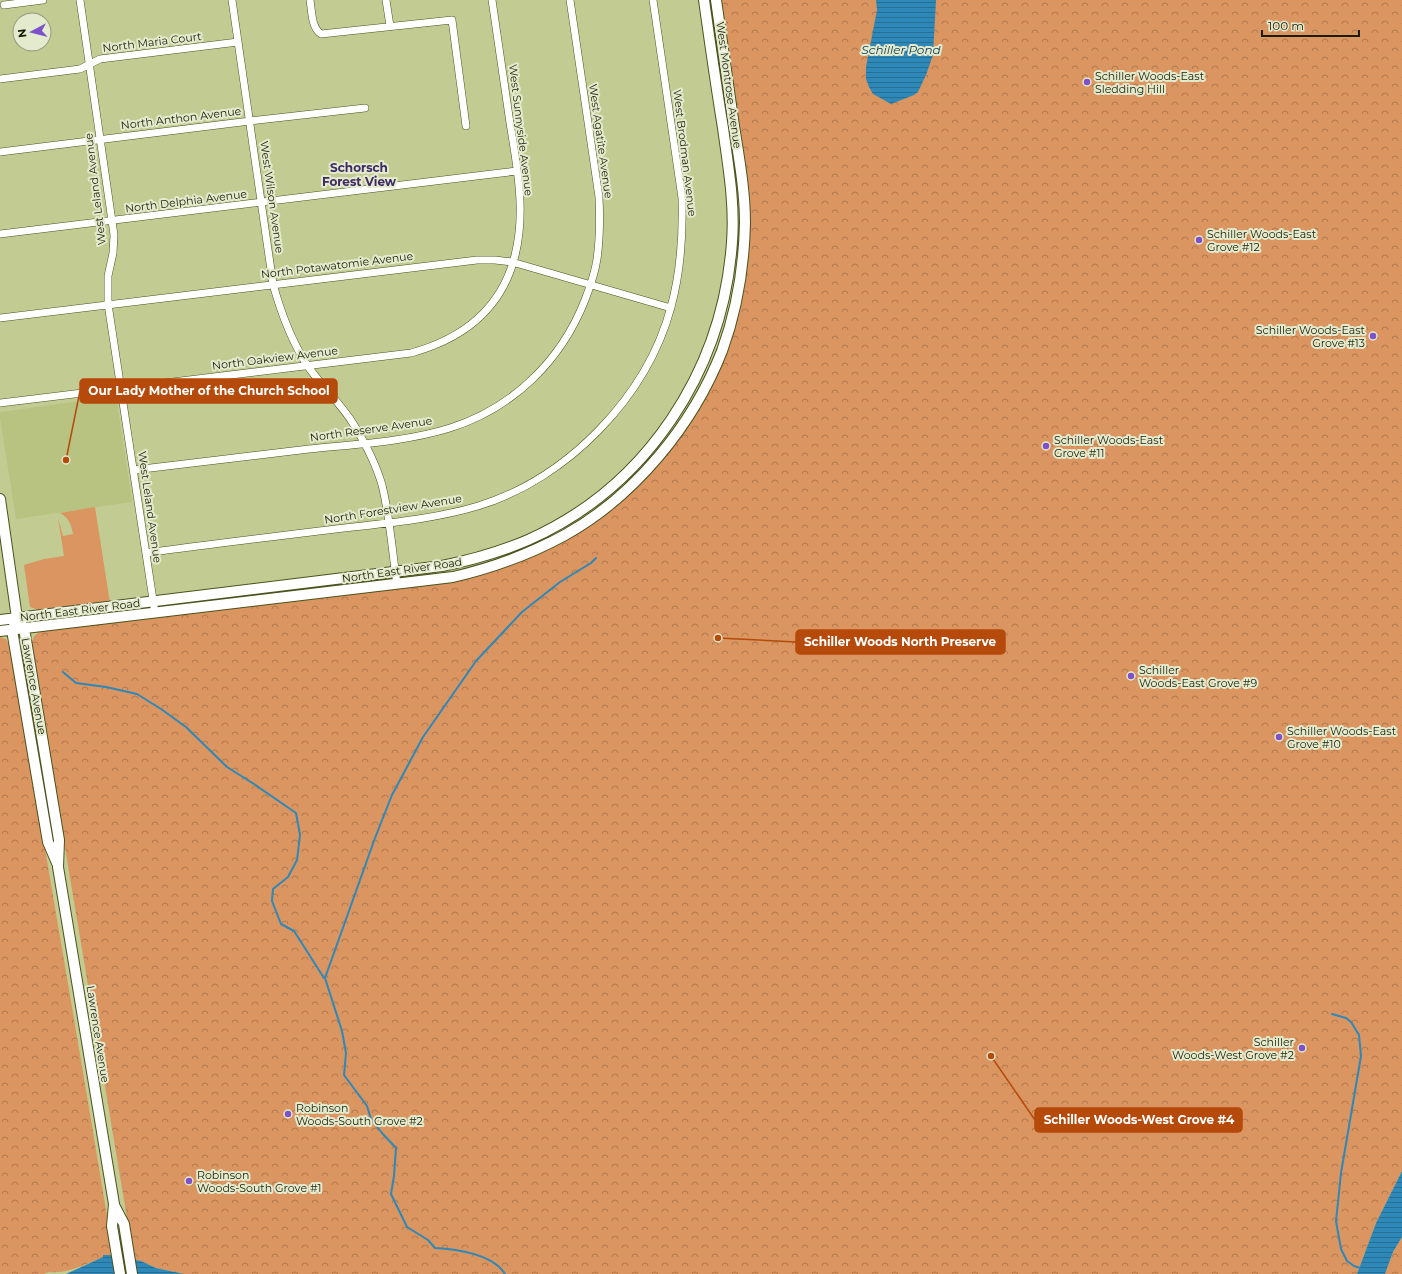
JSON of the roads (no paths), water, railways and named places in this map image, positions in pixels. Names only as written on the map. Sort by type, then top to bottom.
[{"type":"main road","name":"West Montrose Avenue","points":[[704,0],[729,173]]},
{"type":"main road","name":"West Montrose Avenue","points":[[716,0],[741,171]]},
{"type":"main road","name":"North East River Road","points":[[0,631],[453,577],[524,555],[580,526],[614,500],[642,475],[683,424],[708,381],[722,350],[742,270],[744,245],[744,204],[741,171]]},
{"type":"main road","name":"North East River Road","points":[[0,620],[442,566],[477,558],[512,547],[544,532],[576,514],[609,489],[639,461],[652,446],[677,411],[693,384],[713,339],[727,286],[732,241],[732,210],[729,173]]},
{"type":"main road","points":[[0,499],[17,618]]},
{"type":"main road","name":"Lawrence Avenue","points":[[17,618],[24,628],[59,840],[58,867],[114,1204],[112,1226],[120,1274]]},
{"type":"main road","name":"Lawrence Avenue","points":[[17,618],[12,630],[48,842],[58,867]]},
{"type":"main road","name":"Lawrence Avenue","points":[[114,1204],[124,1224],[132,1274]]},
{"type":"street","points":[[4,5],[43,0]]},
{"type":"street","name":"West Leland Avenue","points":[[80,0],[112,221],[114,245],[108,276],[108,304],[155,613]]},
{"type":"street","name":"West Wilson Avenue","points":[[232,0],[273,284],[278,305],[295,345],[307,365],[354,424],[376,468],[389,523],[397,584]]},
{"type":"street","points":[[310,0],[313,19],[317,31],[321,34],[452,20],[466,126]]},
{"type":"street","points":[[386,0],[390,26]]},
{"type":"street","name":"West Sunnyside Avenue","points":[[492,0],[518,171],[520,213],[519,230],[512,262]]},
{"type":"street","name":"West Agatite Avenue","points":[[570,0],[599,197],[599,239],[597,260],[591,284]]},
{"type":"street","name":"West Brodman Avenue","points":[[653,0],[682,198],[682,249],[671,308]]},
{"type":"street","name":"North Maria Court","points":[[0,79],[80,69],[100,59],[238,42]]},
{"type":"street","name":"North Anthon Avenue","points":[[0,152],[365,108]]},
{"type":"street","name":"North Delphia Avenue","points":[[0,234],[518,171]]},
{"type":"street","name":"North Potawatomie Avenue","points":[[0,318],[462,261],[495,260],[512,262],[671,308]]},
{"type":"street","name":"North Oakview Avenue","points":[[0,403],[411,353],[444,342],[472,324],[491,305],[500,292],[512,262]]},
{"type":"street","name":"North Reserve Avenue","points":[[134,470],[364,443],[406,437],[451,428],[482,414],[503,402],[522,389],[536,376],[562,347],[580,314],[591,284]]},
{"type":"street","name":"North Forestview Avenue","points":[[146,553],[389,523],[446,514],[497,499],[532,482],[570,457],[607,422],[623,403],[637,382],[662,334],[671,308]]},
{"type":"water","name":"Schiller Pond","points":[[876,0],[936,0],[933,55],[926,75],[918,92],[891,104],[873,94],[866,79],[866,67],[877,10]]},
{"type":"water","points":[[1402,1171],[1402,1237],[1393,1252],[1385,1274],[1357,1274],[1376,1223]]},
{"type":"water","points":[[103,1255],[111,1255],[141,1261],[156,1268],[184,1274],[66,1274],[103,1257]]},
{"type":"waterway","points":[[505,1274],[499,1267],[483,1257],[463,1251],[435,1248],[428,1240],[407,1227],[391,1194],[396,1148],[371,1119],[367,1106],[344,1075],[346,1053],[342,1031],[325,978],[392,795],[423,737],[476,661],[522,612],[560,582],[591,563],[596,558]]},
{"type":"waterway","points":[[63,672],[76,683],[106,687],[137,694],[186,727],[227,767],[296,813],[300,835],[297,860],[288,877],[273,889],[272,901],[281,924],[294,931],[324,978]]},
{"type":"waterway","points":[[1332,1014],[1346,1018],[1351,1022],[1359,1035],[1361,1056],[1341,1173],[1336,1221],[1341,1249],[1347,1261],[1360,1268]]},
{"type":"place","name":"Schiller Woods-East Sledding Hill","points":[[1087,82]]},
{"type":"place","name":"Schiller Woods-East Grove #12","points":[[1199,240]]},
{"type":"place","name":"Schiller Woods-East Grove #13","points":[[1373,336]]},
{"type":"place","name":"Schiller Woods-East Grove #11","points":[[1046,446]]},
{"type":"place","name":"Our Lady Mother of the Church School","points":[[66,460]]},
{"type":"place","name":"Schiller Woods North Preserve","points":[[718,638]]},
{"type":"place","name":"Schiller Woods-East Grove #9","points":[[1131,676]]},
{"type":"place","name":"Schiller Woods-East Grove #10","points":[[1279,737]]},
{"type":"place","name":"Schiller Woods-West Grove #2","points":[[1302,1048]]},
{"type":"place","name":"Schiller Woods-West Grove #4","points":[[991,1056]]},
{"type":"place","name":"Robinson Woods-South Grove #2","points":[[288,1114]]},
{"type":"place","name":"Robinson Woods-South Grove #1","points":[[189,1181]]},
{"type":"district","name":"Schorsch Forest View","points":[[359,175]]}]
